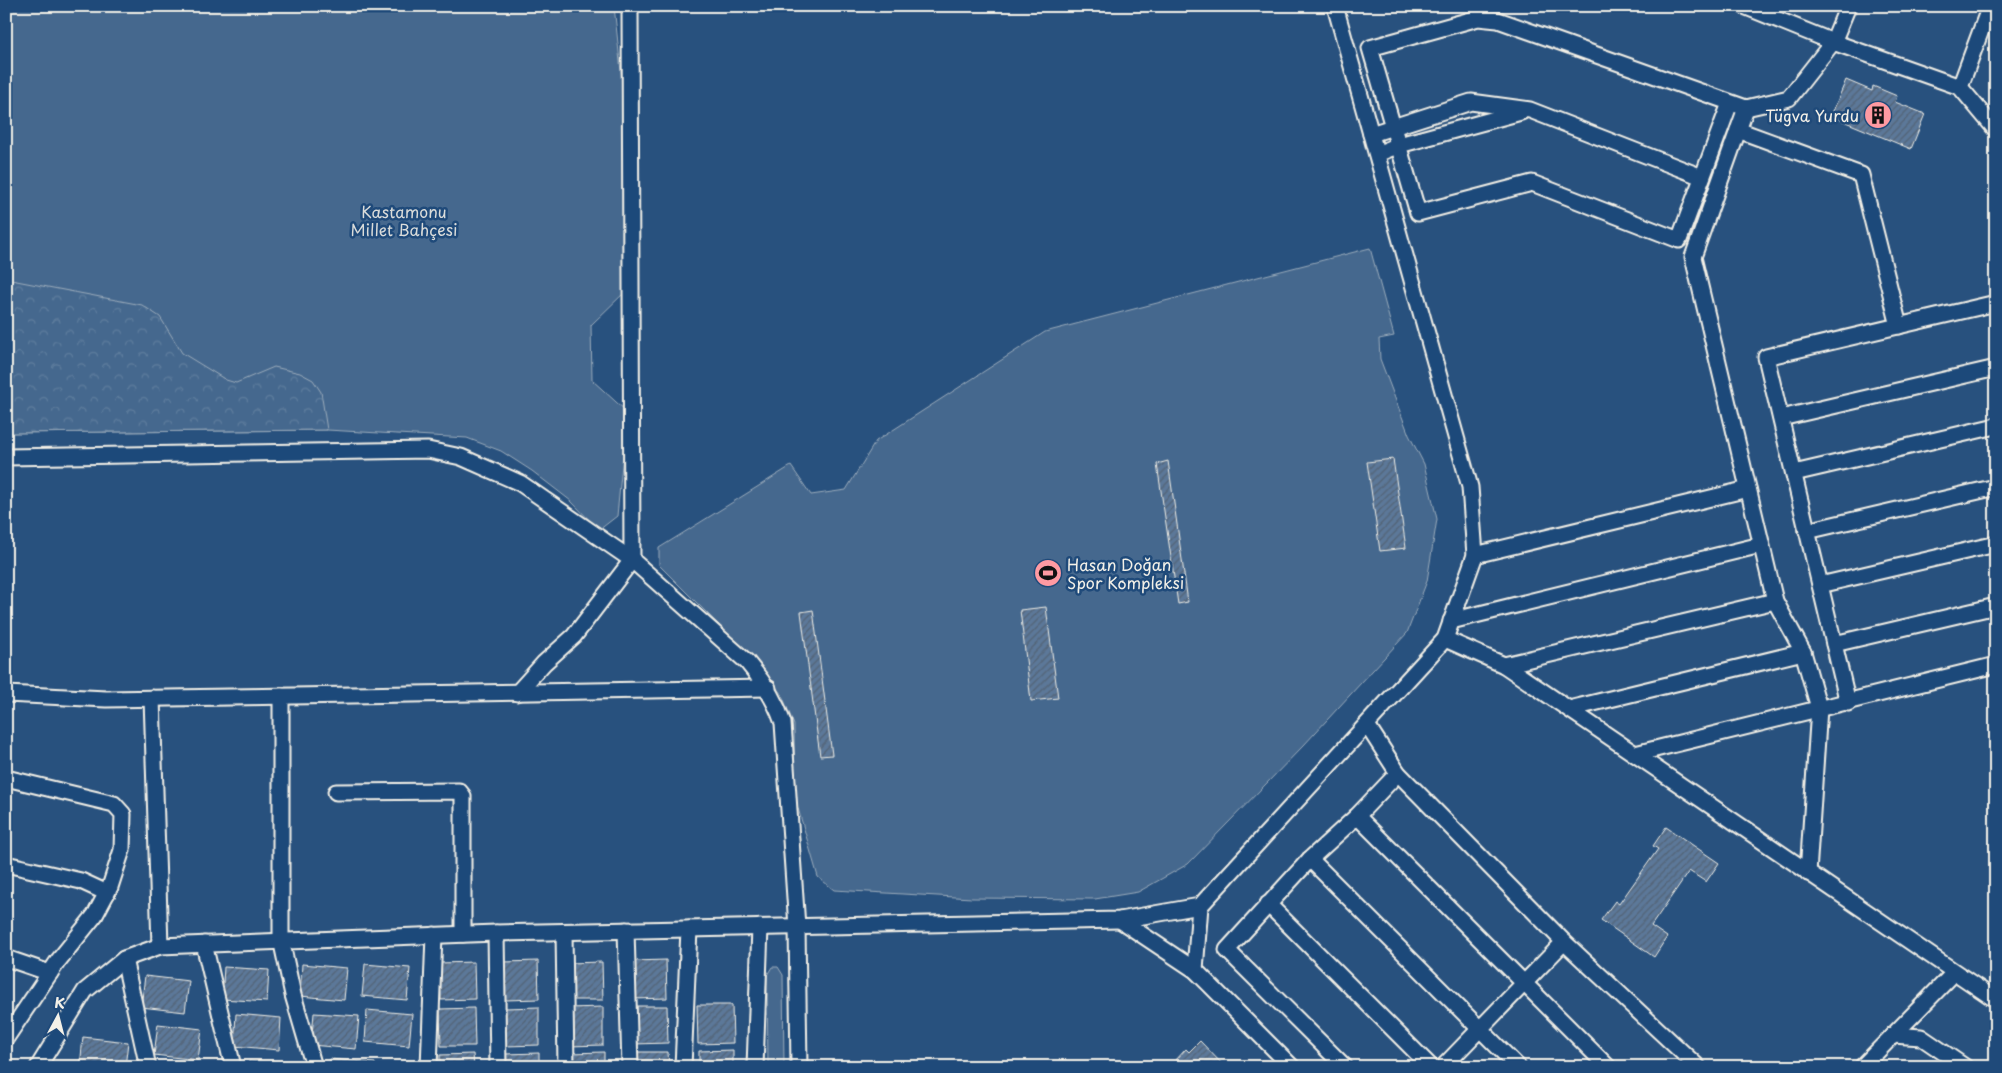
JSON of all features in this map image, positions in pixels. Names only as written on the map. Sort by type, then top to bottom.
[{"type":"street","points":[[518,692],[544,662],[574,636],[632,560],[630,6]]},
{"type":"street","points":[[38,1067],[85,992],[124,959],[160,946],[496,933],[1120,920],[1200,906],[1445,639],[1475,555],[1470,487],[1335,6]]},
{"type":"street","points":[[1744,6],[1833,42],[1960,87],[1996,130]]},
{"type":"street","points":[[1730,103],[1679,240],[1532,183],[1418,213],[1370,48],[1478,18],[1498,20],[1746,108],[1789,98],[1833,42],[1848,6]]},
{"type":"street","points":[[1960,87],[1990,6]]},
{"type":"street","points":[[1371,134],[1471,102],[1530,110],[1702,177]]},
{"type":"street","points":[[1746,108],[1693,257],[1775,601],[1803,652],[1819,708],[1808,873]]},
{"type":"street","points":[[1377,154],[1399,145],[1530,110]]},
{"type":"street","points":[[1439,112],[1446,132]]},
{"type":"street","points":[[1738,130],[1861,175],[1899,326]]},
{"type":"street","points":[[1848,703],[1766,357],[1996,303]]},
{"type":"street","points":[[1780,418],[1996,368]]},
{"type":"street","points":[[1794,473],[1996,426]]},
{"type":"street","points":[[6,457],[428,450],[469,459],[520,483],[632,560],[747,662],[768,688],[777,704],[783,723],[797,927],[798,1067]]},
{"type":"street","points":[[1808,531],[1996,487]]},
{"type":"street","points":[[1475,555],[1748,489]]},
{"type":"street","points":[[1820,585],[1996,544]]},
{"type":"street","points":[[1451,621],[1762,545]]},
{"type":"street","points":[[1504,665],[1775,601]]},
{"type":"street","points":[[1834,644],[1996,606]]},
{"type":"street","points":[[1445,639],[1504,665],[1996,1000]]},
{"type":"street","points":[[1569,709],[1803,652]]},
{"type":"street","points":[[1635,754],[1996,665]]},
{"type":"street","points":[[6,694],[106,699],[768,688]]},
{"type":"street","points":[[281,696],[281,940],[293,996],[314,1067]]},
{"type":"street","points":[[152,698],[160,946]]},
{"type":"street","points":[[1367,725],[1398,773],[1564,942],[1698,1067]]},
{"type":"street","points":[[1344,1067],[1227,950],[1310,859],[1357,816],[1398,773]]},
{"type":"street","points":[[6,778],[114,804],[123,814],[122,850],[107,894],[95,915],[50,973],[6,1038]]},
{"type":"street","points":[[336,792],[459,791],[463,796],[463,934]]},
{"type":"street","points":[[1357,816],[1608,1067]]},
{"type":"street","points":[[1310,859],[1518,1067]]},
{"type":"street","points":[[6,864],[81,881],[107,894]]},
{"type":"street","points":[[1268,904],[1431,1067]]},
{"type":"street","points":[[1195,970],[1200,906]]},
{"type":"street","points":[[1120,920],[1195,970],[1292,1067]]},
{"type":"street","points":[[754,1067],[760,927]]},
{"type":"street","points":[[682,1067],[689,929]]},
{"type":"street","points":[[626,930],[630,1067]]},
{"type":"street","points":[[564,932],[566,1067]]},
{"type":"street","points":[[496,933],[498,1067]]},
{"type":"street","points":[[429,1067],[434,935]]},
{"type":"street","points":[[1443,1067],[1564,942]]},
{"type":"street","points":[[204,944],[233,1067]]},
{"type":"street","points":[[6,958],[50,973]]},
{"type":"street","points":[[124,959],[148,1067]]},
{"type":"street","points":[[1863,1066],[1954,973]]},
{"type":"street","points":[[1893,1035],[1921,1037],[1965,1067]]},
{"type":"green space","name":"Kastamonu Millet Bahçesi","points":[[6,6],[614,6],[625,109],[629,288],[591,325],[592,380],[627,412],[617,516],[599,530],[571,501],[532,471],[501,451],[467,438],[327,430],[6,433]]},
{"type":"green space","name":"Hasan Doğan Spor Kompleksi","points":[[1370,248],[1394,336],[1379,339],[1380,359],[1409,435],[1424,464],[1437,519],[1427,581],[1407,633],[1304,745],[1188,864],[1138,892],[1095,899],[972,898],[834,890],[818,877],[795,798],[794,725],[782,695],[760,666],[659,565],[659,548],[791,466],[811,495],[846,490],[876,441],[1045,332]]},
{"type":"green space","points":[[6,279],[142,305],[160,317],[182,353],[226,380],[236,383],[274,367],[300,373],[313,380],[321,392],[327,430],[6,433]]},
{"type":"green space","points":[[772,967],[778,967],[783,975],[784,1067],[768,1067],[767,975]]},
{"type":"building","name":"Tügva Yurdu","points":[[1846,80],[1872,91],[1873,86],[1897,96],[1895,102],[1925,114],[1911,149],[1831,116]]},
{"type":"building","points":[[1393,459],[1406,548],[1380,551],[1367,462]]},
{"type":"building","points":[[1168,461],[1188,602],[1178,604],[1157,464]]},
{"type":"building","points":[[1046,607],[1058,698],[1031,701],[1020,610]]},
{"type":"building","points":[[813,610],[832,755],[820,756],[801,612]]},
{"type":"building","points":[[1666,827],[1719,863],[1706,882],[1689,871],[1651,926],[1667,937],[1654,957],[1601,920],[1615,901],[1619,904],[1658,849],[1653,846]]},
{"type":"building","points":[[666,960],[667,998],[633,999],[632,961]]},
{"type":"building","points":[[538,961],[539,999],[505,1000],[504,962]]},
{"type":"building","points":[[474,962],[475,999],[441,1000],[440,963]]},
{"type":"building","points":[[602,962],[603,1000],[569,1000],[568,963]]},
{"type":"building","points":[[302,964],[347,968],[344,1000],[300,996]]},
{"type":"building","points":[[365,964],[410,968],[407,1000],[362,996]]},
{"type":"building","points":[[224,967],[269,970],[267,1002],[222,999]]},
{"type":"building","points":[[145,976],[189,981],[185,1012],[141,1007]]},
{"type":"building","points":[[697,1005],[732,1005],[733,1043],[698,1044]]},
{"type":"building","points":[[634,1006],[667,1006],[668,1043],[634,1044]]},
{"type":"building","points":[[539,1007],[539,1045],[506,1046],[505,1008]]},
{"type":"building","points":[[603,1007],[603,1045],[569,1046],[568,1008]]},
{"type":"building","points":[[474,1008],[475,1046],[441,1046],[440,1009]]},
{"type":"building","points":[[367,1010],[412,1014],[409,1046],[365,1042]]},
{"type":"building","points":[[314,1013],[359,1016],[356,1049],[311,1045]]},
{"type":"building","points":[[236,1014],[281,1018],[279,1050],[234,1046]]},
{"type":"building","points":[[158,1024],[202,1029],[198,1060],[154,1055]]},
{"type":"building","points":[[83,1037],[128,1042],[125,1067],[80,1067]]},
{"type":"building","points":[[1200,1041],[1225,1067],[1181,1067],[1175,1061],[1186,1049],[1189,1052]]},
{"type":"building","points":[[733,1050],[733,1067],[699,1067],[699,1051]]},
{"type":"building","points":[[604,1052],[604,1067],[570,1067],[570,1053]]},
{"type":"building","points":[[635,1052],[668,1052],[669,1067],[635,1067]]},
{"type":"building","points":[[539,1053],[539,1067],[505,1067],[505,1054]]},
{"type":"building","points":[[473,1054],[474,1067],[440,1067],[440,1055]]},
{"type":"building","points":[[330,1059],[375,1063],[375,1067],[329,1067]]},
{"type":"building","points":[[249,1061],[293,1065],[293,1067],[248,1067]]},
{"type":"place","name":"Tügva Yurdu","points":[[1878,115]]},
{"type":"place","name":"Hasan Doğan Spor Kompleksi","points":[[1048,573]]}]
